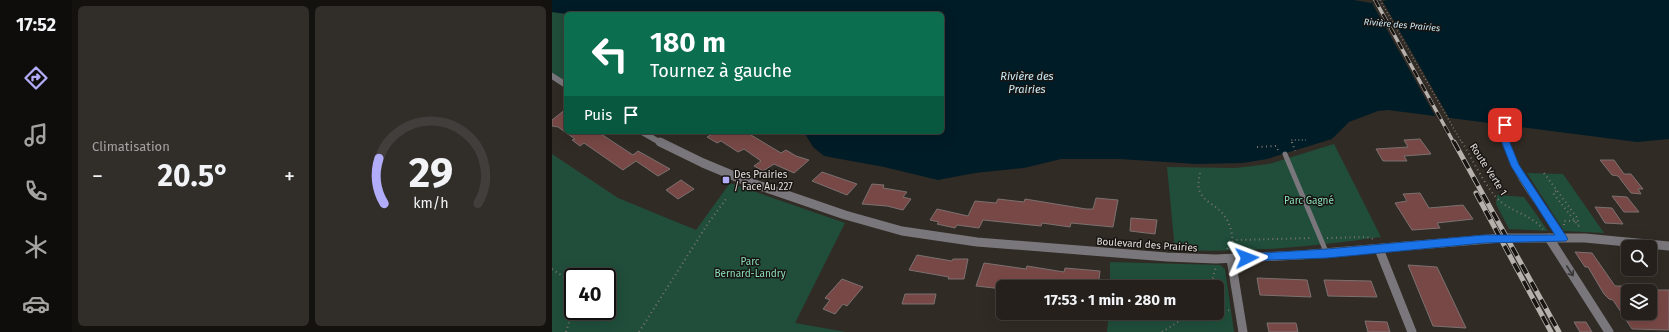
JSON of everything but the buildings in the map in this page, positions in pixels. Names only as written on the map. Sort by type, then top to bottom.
[{"type":"street","points":[[552,76],[564,84]]},
{"type":"street","name":"Boulevard des Prairies","points":[[645,134],[673,150],[740,178],[848,216],[902,231],[968,241],[1030,247],[1231,259],[1327,254],[1547,235],[1562,239],[1612,240],[1669,246]]},
{"type":"street","points":[[1547,235],[1609,332]]},
{"type":"street","points":[[1379,249],[1412,332]]},
{"type":"street","points":[[1231,259],[1244,332]]},
{"type":"lane","points":[[1505,125],[1507,131],[1506,143],[1515,166],[1562,239]]},
{"type":"lane","points":[[1282,154],[1327,254]]},
{"type":"path","name":"Route Verte 1","points":[[1380,0],[1447,118],[1496,198],[1506,206],[1532,217],[1547,235]]},
{"type":"path","points":[[1295,151],[1291,140],[1306,140]]},
{"type":"path","points":[[1257,147],[1276,146],[1282,154]]},
{"type":"path","points":[[1200,173],[1198,185],[1201,195],[1221,211],[1232,232],[1231,259]]},
{"type":"path","points":[[1544,173],[1556,191],[1564,198],[1578,221],[1578,224]]},
{"type":"path","points":[[1556,191],[1553,193],[1573,221],[1578,224],[1584,233]]},
{"type":"path","points":[[1557,197],[1564,198]]},
{"type":"path","points":[[639,332],[707,225],[726,199]]},
{"type":"path","points":[[1565,228],[1563,222],[1578,221]]},
{"type":"path","points":[[552,268],[564,276]]},
{"type":"path","points":[[1224,312],[1240,309]]},
{"type":"path","points":[[566,332],[570,320]]},
{"type":"path","points":[[1162,332],[1182,320]]},
{"type":"green space","points":[[552,12],[564,14],[564,84],[552,76]]},
{"type":"green space","name":"Parc Gagné","points":[[1334,144],[1381,237],[1329,244],[1252,250],[1175,250],[1167,167],[1236,168],[1269,164]]},
{"type":"green space","name":"Parc Bernard-Landry","points":[[552,154],[618,198],[696,230],[730,183],[845,223],[795,323],[846,332],[552,332]]},
{"type":"green space","points":[[1527,173],[1563,174],[1604,233],[1564,231]]},
{"type":"green space","points":[[1497,195],[1524,197],[1548,231],[1509,229],[1496,204]]},
{"type":"green space","points":[[1110,262],[1220,265],[1225,269],[1234,332],[1107,332],[1108,320],[1224,320],[1224,280],[1110,280]]},
{"type":"water","name":"Rivière des Prairies","points":[[552,0],[1354,0],[1370,3],[1388,0],[1669,0],[1669,139],[1637,142],[1388,110],[1378,111],[1349,122],[1332,139],[1267,159],[1243,163],[1196,164],[1120,159],[1061,159],[1024,168],[975,173],[938,180],[884,167],[824,156],[813,147],[805,134],[944,134],[944,12],[564,12],[564,14],[552,12]]},
{"type":"pier","points":[[1379,0],[1382,0],[1451,121],[1447,119],[1437,119],[1372,3],[1380,3]]},
{"type":"railway","points":[[1375,0],[1454,143]]},
{"type":"railway","points":[[1454,142],[1559,332]]},
{"type":"railway","points":[[1476,193],[1551,332]]},
{"type":"place","name":"Des Prairies / Face Au 227","points":[[726,180]]},
{"type":"route","points":[[1247,258],[1327,254],[1484,239],[1562,239],[1515,166],[1506,143],[1505,138],[1507,131],[1505,125]]}]
